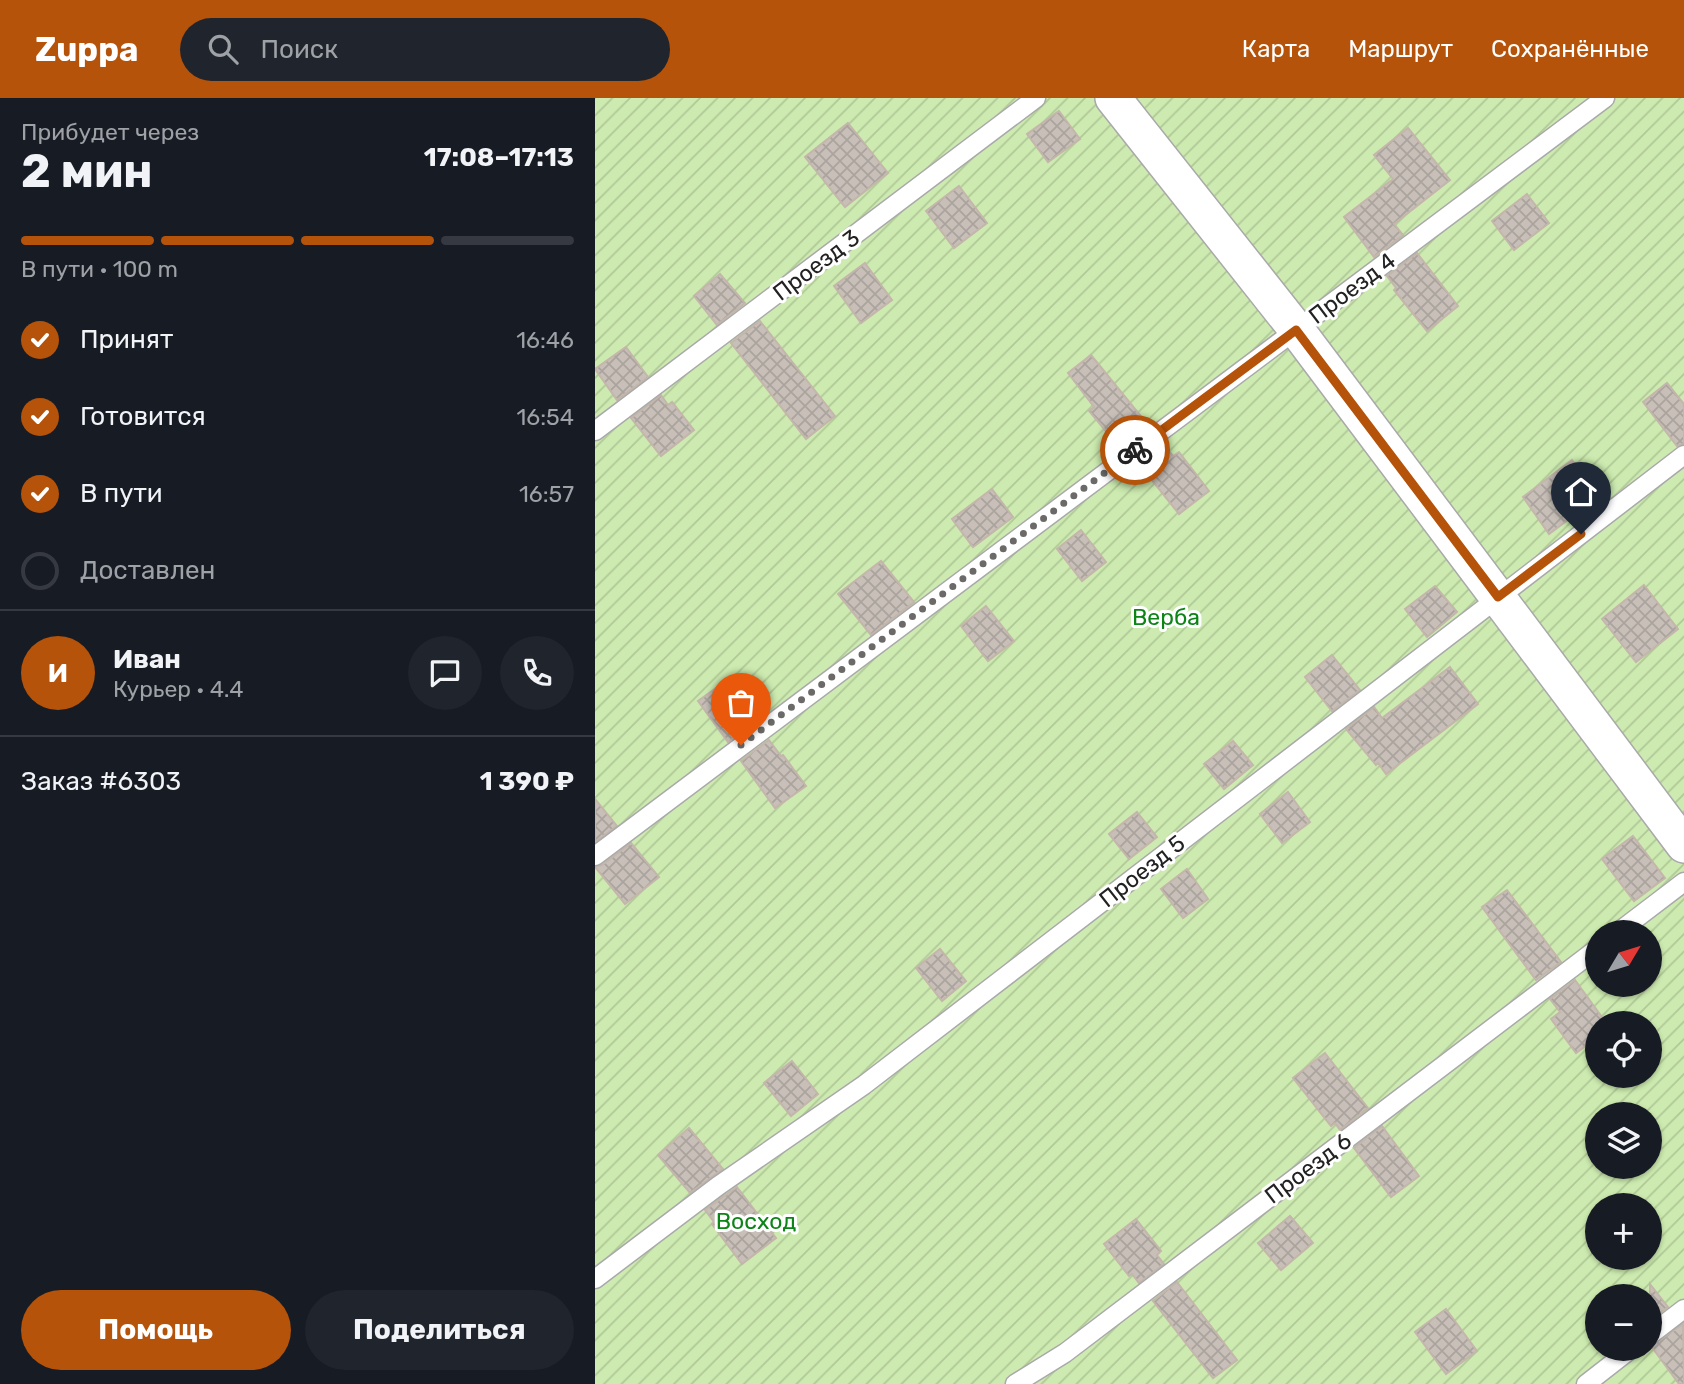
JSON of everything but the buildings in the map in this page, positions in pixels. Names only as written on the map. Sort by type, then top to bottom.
[{"type":"street","points":[[1113,98],[1296,330],[1684,845]]},
{"type":"lane","name":"Проезд 3","points":[[595,431],[1036,98]]},
{"type":"lane","name":"Проезд 4","points":[[595,856],[1605,98]]},
{"type":"lane","name":"Проезд 5","points":[[595,1279],[718,1186],[864,1085],[1684,455]]},
{"type":"lane","points":[[1634,920],[1684,882]]},
{"type":"lane","name":"Проезд 6","points":[[1015,1384],[1065,1353],[1585,958]]},
{"type":"lane","points":[[1662,1326],[1684,1309]]},
{"type":"lane","points":[[1585,1384],[1615,1361]]},
{"type":"green space","name":"Верба","points":[[595,98],[1684,98],[1684,1384],[595,1384]]},
{"type":"way so far","points":[[741,745],[1135,450]]},
{"type":"route","points":[[1135,450],[1296,330],[1498,597],[1581,534]]},
{"type":"park label","name":"Восход","points":[[756,1221]]}]
